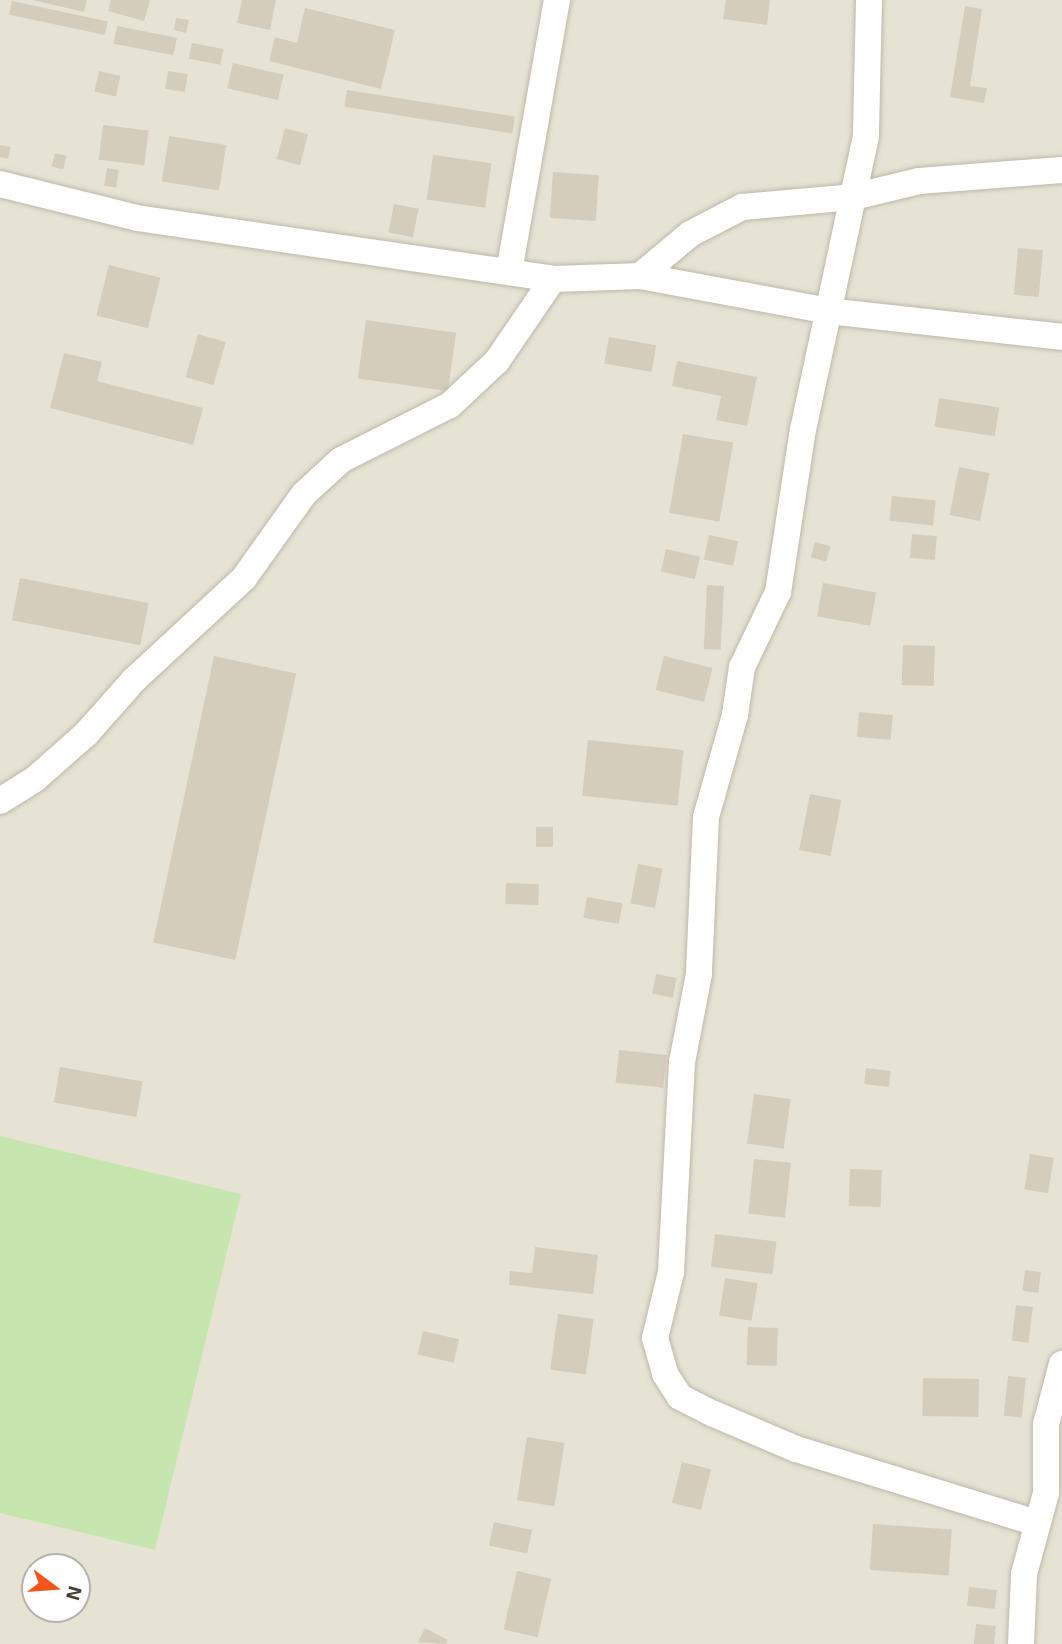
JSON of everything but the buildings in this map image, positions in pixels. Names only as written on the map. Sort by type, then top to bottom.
[{"type":"street","points":[[509,272],[557,0]]},
{"type":"street","points":[[869,0],[866,136],[803,429],[778,592],[742,667],[735,715],[706,817],[699,974],[682,1062],[671,1272],[654,1338],[665,1374],[680,1397],[714,1414],[796,1449],[877,1470],[1037,1523]]},
{"type":"street","points":[[640,276],[690,234],[742,207],[853,197],[919,181],[1062,170]]},
{"type":"street","points":[[0,184],[137,218],[553,279],[640,276],[828,311],[1062,337]]},
{"type":"street","points":[[0,801],[35,779],[86,734],[134,680],[244,578],[304,494],[332,469],[450,405],[497,360],[553,279]]},
{"type":"street","points":[[1021,1644],[1024,1574],[1046,1493],[1046,1424],[1062,1364]]},
{"type":"shaded area","points":[[0,0],[1062,0],[1062,1644],[0,1644]]},
{"type":"green space","points":[[0,1136],[241,1194],[155,1550],[0,1513]]}]
